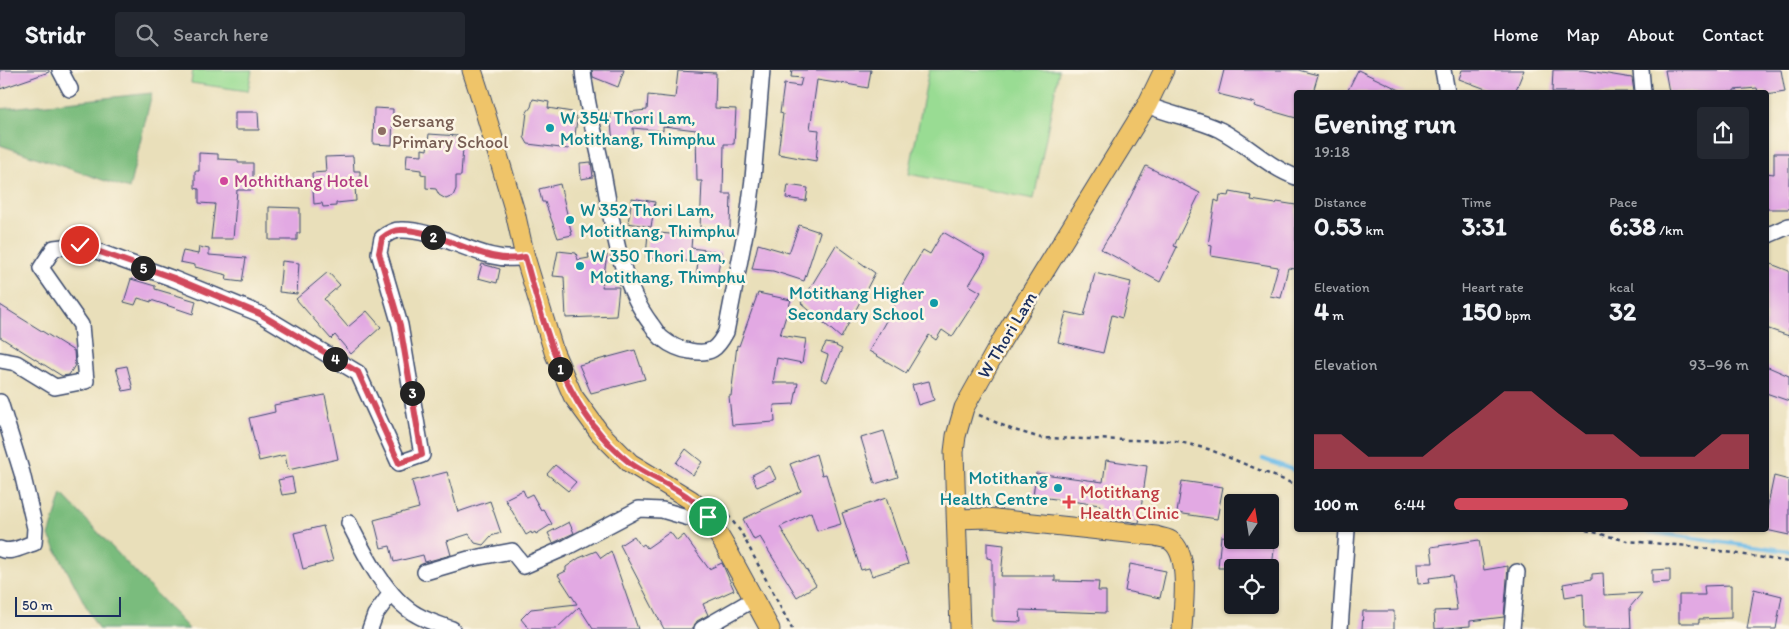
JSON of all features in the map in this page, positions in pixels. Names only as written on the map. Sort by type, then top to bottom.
[{"type":"main road","points":[[472,70],[554,352],[573,396],[600,433],[630,463],[692,500],[708,517],[770,629]]},
{"type":"main road","name":"W Thori Lam","points":[[960,629],[954,452],[956,436],[964,408],[1002,340],[1147,105],[1164,70]]},
{"type":"main road","points":[[957,519],[987,518],[1156,536],[1172,541],[1180,553],[1184,567],[1182,629]]},
{"type":"street","points":[[60,70],[70,89]]},
{"type":"street","points":[[583,70],[585,98],[600,157],[620,255],[632,291],[648,319],[663,339],[682,350],[709,352],[719,346],[726,332],[749,209],[762,70]]},
{"type":"street","points":[[1443,70],[1447,90]]},
{"type":"street","points":[[1641,70],[1643,90]]},
{"type":"street","points":[[1147,105],[1220,130],[1274,167],[1294,176]]},
{"type":"street","points":[[1769,235],[1789,226]]},
{"type":"street","points":[[0,360],[16,363],[55,387],[86,382],[81,325],[41,268],[54,248],[80,245],[174,278],[260,314],[358,372],[399,463],[422,455],[400,325],[379,253],[382,238],[389,233],[400,230],[422,233],[500,258],[525,257]]},
{"type":"street","points":[[0,402],[22,473],[35,528],[34,543],[13,551],[0,550]]},
{"type":"street","points":[[425,572],[469,559],[512,551],[524,566],[567,547],[638,510],[662,510],[693,519],[708,517]]},
{"type":"street","points":[[349,523],[359,543],[391,594],[416,615],[452,629]]},
{"type":"street","points":[[1340,629],[1347,532]]},
{"type":"street","points":[[1512,629],[1517,572]]},
{"type":"street","points":[[370,629],[375,615],[391,594]]},
{"type":"street","points":[[702,629],[754,599]]},
{"type":"path","points":[[964,408],[1011,430],[1041,438],[1176,441],[1208,449],[1294,484]]},
{"type":"path","points":[[1593,532],[1627,541],[1689,546],[1789,562]]},
{"type":"green space","points":[[193,70],[252,70],[248,91],[191,83]]},
{"type":"green space","points":[[929,70],[1059,70],[1034,199],[909,174]]},
{"type":"green space","points":[[152,93],[129,189],[0,145],[0,109]]},
{"type":"green space","points":[[62,494],[189,629],[98,629],[49,536]]},
{"type":"building","points":[[0,70],[49,70],[49,72],[0,89]]},
{"type":"building","points":[[592,70],[624,70],[618,87],[593,77]]},
{"type":"building","points":[[792,70],[871,70],[868,88],[817,80],[810,129],[819,130],[816,161],[778,154],[783,114],[780,113],[784,84],[800,86],[802,78],[791,77]]},
{"type":"building","points":[[1224,70],[1298,70],[1318,75],[1314,90],[1294,90],[1294,117],[1254,106],[1255,103],[1218,94]]},
{"type":"building","points":[[1358,70],[1400,90],[1348,90]]},
{"type":"building","points":[[1462,70],[1524,70],[1516,90],[1489,90],[1459,79]]},
{"type":"building","points":[[1553,70],[1583,70],[1632,78],[1634,90],[1552,90]]},
{"type":"building","points":[[1665,70],[1781,70],[1785,92],[1769,95],[1769,90],[1758,90],[1757,88],[1669,90]]},
{"type":"building","points":[[678,71],[716,73],[715,108],[736,109],[734,144],[724,144],[723,194],[731,194],[730,229],[700,228],[702,181],[697,181],[696,130],[663,126],[663,131],[633,128],[634,140],[613,142],[610,114],[647,110],[648,95],[675,98]]},
{"type":"building","name":"W 354 Thori Lam, Motithang, Thimphu","points":[[533,99],[549,102],[548,108],[572,112],[577,119],[574,144],[569,149],[528,144],[524,137],[527,112],[531,107]]},
{"type":"building","points":[[374,108],[393,109],[392,145],[373,144]]},
{"type":"building","points":[[235,112],[258,112],[259,130],[235,130]]},
{"type":"building","points":[[429,134],[458,136],[457,147],[463,147],[461,176],[456,176],[456,189],[453,196],[446,199],[439,195],[436,189],[426,188],[426,175],[421,174],[421,170],[406,168],[407,154],[422,155],[422,149],[427,150]]},
{"type":"building","name":"Mothithang Hotel","points":[[199,153],[218,154],[218,159],[238,160],[238,163],[253,163],[253,190],[237,190],[233,239],[211,239],[215,204],[199,203],[199,189],[195,188],[195,171],[199,171]]},
{"type":"building","points":[[1774,153],[1789,153],[1789,209],[1769,209],[1769,173],[1774,174]]},
{"type":"building","points":[[353,156],[354,171],[360,171],[360,186],[355,186],[356,201],[336,203],[336,206],[323,207],[322,203],[314,204],[312,173],[326,172],[325,157]]},
{"type":"building","points":[[591,162],[593,177],[581,179],[580,163]]},
{"type":"building","points":[[1146,166],[1200,193],[1174,246],[1177,247],[1160,282],[1101,249],[1118,222]]},
{"type":"building","points":[[560,184],[572,235],[558,238],[545,202],[542,202],[539,189]]},
{"type":"building","points":[[788,185],[808,188],[806,201],[786,198]]},
{"type":"building","points":[[1230,192],[1252,196],[1251,200],[1294,205],[1294,269],[1288,268],[1281,298],[1270,296],[1278,267],[1211,256],[1212,246],[1208,245],[1215,200],[1219,202],[1220,195],[1229,196]]},
{"type":"building","points":[[632,198],[655,202],[651,227],[628,223]]},
{"type":"building","points":[[269,207],[300,208],[300,233],[297,233],[297,240],[269,240]]},
{"type":"building","points":[[799,225],[820,232],[804,281],[773,271],[752,269],[758,244],[789,253]]},
{"type":"building","points":[[648,232],[692,236],[691,248],[721,252],[717,279],[696,277],[698,262],[646,258]]},
{"type":"building","name":"Motithang Higher Secondary School","points":[[943,232],[986,257],[969,285],[981,292],[952,337],[942,330],[936,340],[929,335],[906,373],[869,351],[895,305],[892,302],[923,250],[930,254]]},
{"type":"building","points":[[836,245],[875,273],[841,338],[801,303]]},
{"type":"building","points":[[199,247],[209,249],[209,255],[246,258],[242,282],[226,280],[227,275],[180,262],[183,251],[198,254]]},
{"type":"building","points":[[558,251],[576,253],[578,260],[589,258],[588,254],[607,255],[602,287],[619,287],[616,316],[566,318],[564,277],[553,276]]},
{"type":"building","points":[[282,261],[299,263],[297,294],[279,292]]},
{"type":"building","points":[[1769,263],[1789,271],[1789,336],[1769,329]]},
{"type":"building","points":[[482,264],[500,269],[497,283],[478,278]]},
{"type":"building","points":[[328,272],[340,285],[324,299],[348,327],[367,311],[381,327],[351,354],[335,335],[331,339],[296,299]]},
{"type":"building","points":[[1095,273],[1131,282],[1122,318],[1112,315],[1103,353],[1058,342],[1066,312],[1084,316]]},
{"type":"building","points":[[131,279],[155,286],[155,289],[196,301],[193,314],[151,300],[151,302],[138,298],[135,305],[124,302]]},
{"type":"building","points":[[758,293],[791,300],[780,335],[806,339],[802,363],[777,358],[773,383],[798,383],[794,404],[774,405],[775,422],[732,425],[729,396],[731,396],[737,345],[739,346]]},
{"type":"building","points":[[0,305],[74,351],[75,365],[69,375],[62,376],[0,337]]},
{"type":"building","points":[[826,343],[837,345],[842,349],[827,382],[821,379],[828,355],[821,352]]},
{"type":"building","points":[[635,350],[645,379],[591,393],[579,365]]},
{"type":"building","points":[[127,366],[133,389],[123,391],[116,368]]},
{"type":"building","points":[[1769,367],[1789,376],[1789,401],[1769,394]]},
{"type":"building","points":[[929,381],[934,400],[918,405],[912,385]]},
{"type":"building","points":[[325,395],[338,459],[288,470],[285,455],[259,461],[249,418],[275,412],[274,405]]},
{"type":"building","points":[[884,431],[898,477],[875,484],[861,438]]},
{"type":"building","points":[[686,449],[702,462],[693,475],[676,463]]},
{"type":"building","points":[[816,454],[822,475],[826,474],[841,524],[817,531],[811,512],[780,527],[816,585],[797,597],[760,537],[754,540],[743,519],[801,491],[790,464]]},
{"type":"building","points":[[1106,460],[1147,466],[1139,523],[1098,517],[1100,505],[1033,496],[1036,473],[1103,482]]},
{"type":"building","points":[[555,465],[576,482],[568,491],[547,474]]},
{"type":"building","points":[[770,466],[776,479],[757,487],[752,475]]},
{"type":"building","points":[[447,472],[458,512],[490,501],[501,533],[491,536],[483,545],[475,543],[469,534],[447,541],[451,555],[425,562],[423,555],[394,562],[390,546],[381,548],[374,520],[419,508],[412,481]]},
{"type":"building","points":[[1774,476],[1789,480],[1789,535],[1769,531],[1769,500]]},
{"type":"building","points":[[292,477],[295,493],[282,495],[278,480]]},
{"type":"building","points":[[1182,481],[1223,487],[1217,519],[1177,513]]},
{"type":"building","points":[[523,490],[526,497],[532,494],[552,524],[536,534],[531,532],[526,535],[505,499]]},
{"type":"building","points":[[886,498],[908,564],[872,576],[869,568],[861,570],[842,513]]},
{"type":"building","points":[[569,522],[574,533],[553,543],[548,533]]},
{"type":"building","points":[[323,526],[333,561],[303,569],[294,533]]},
{"type":"building","points":[[670,532],[677,541],[684,535],[709,569],[722,563],[734,590],[703,604],[708,615],[697,621],[693,629],[664,629],[620,545],[634,536],[641,546],[644,544],[647,548]]},
{"type":"building","points":[[1221,536],[1224,536],[1224,549],[1274,549],[1273,559],[1224,559],[1224,568],[1218,568]]},
{"type":"building","points":[[1479,540],[1484,570],[1508,566],[1504,617],[1470,621],[1470,626],[1435,629],[1434,611],[1457,610],[1452,575],[1429,578],[1430,583],[1418,584],[1417,563],[1433,563],[1431,547]]},
{"type":"building","points":[[987,543],[1004,545],[1001,576],[1055,576],[1055,581],[1099,582],[1098,591],[1106,591],[1106,613],[1020,610],[1021,622],[992,621],[992,559],[987,558]]},
{"type":"building","points":[[596,551],[601,558],[611,551],[638,629],[593,629],[579,607],[556,629],[529,629],[521,619],[531,609],[577,604],[558,575],[566,571],[566,567],[579,558]]},
{"type":"building","points":[[1130,564],[1166,571],[1160,598],[1125,591]]},
{"type":"building","points":[[1670,569],[1670,582],[1652,583],[1652,570]]},
{"type":"building","points":[[1603,573],[1604,595],[1642,593],[1630,607],[1631,629],[1584,629],[1583,594],[1565,597],[1563,584],[1592,579],[1592,574]]},
{"type":"building","points":[[1731,585],[1731,618],[1699,619],[1699,623],[1679,623],[1679,595],[1705,595],[1704,586]]},
{"type":"building","points":[[1754,589],[1782,596],[1776,629],[1747,629]]},
{"type":"building","points":[[1363,611],[1394,611],[1394,629],[1362,629]]},
{"type":"waterway","points":[[1263,459],[1294,470]]},
{"type":"waterway","points":[[1648,532],[1789,551]]},
{"type":"place","name":"W 354 Thori Lam, Motithang, Thimphu","points":[[550,128]]},
{"type":"place","name":"Sersang Primary School","points":[[382,131]]},
{"type":"place","name":"Mothithang Hotel","points":[[224,181]]},
{"type":"place","name":"W 352 Thori Lam, Motithang, Thimphu","points":[[570,220]]},
{"type":"place","name":"W 350 Thori Lam, Motithang, Thimphu","points":[[580,266]]},
{"type":"place","name":"Motithang Higher Secondary School","points":[[934,303]]},
{"type":"place","name":"Motithang Health Centre","points":[[1058,488]]},
{"type":"place","name":"Motithang Health Clinic","points":[[1069,502]]},
{"type":"route","points":[[80,245],[174,278],[260,314],[358,372],[399,463],[422,455],[400,325],[379,253],[382,238],[389,233],[400,230],[422,233],[500,258],[525,257],[562,373],[573,396],[586,416],[630,463],[692,500],[708,517]]}]
